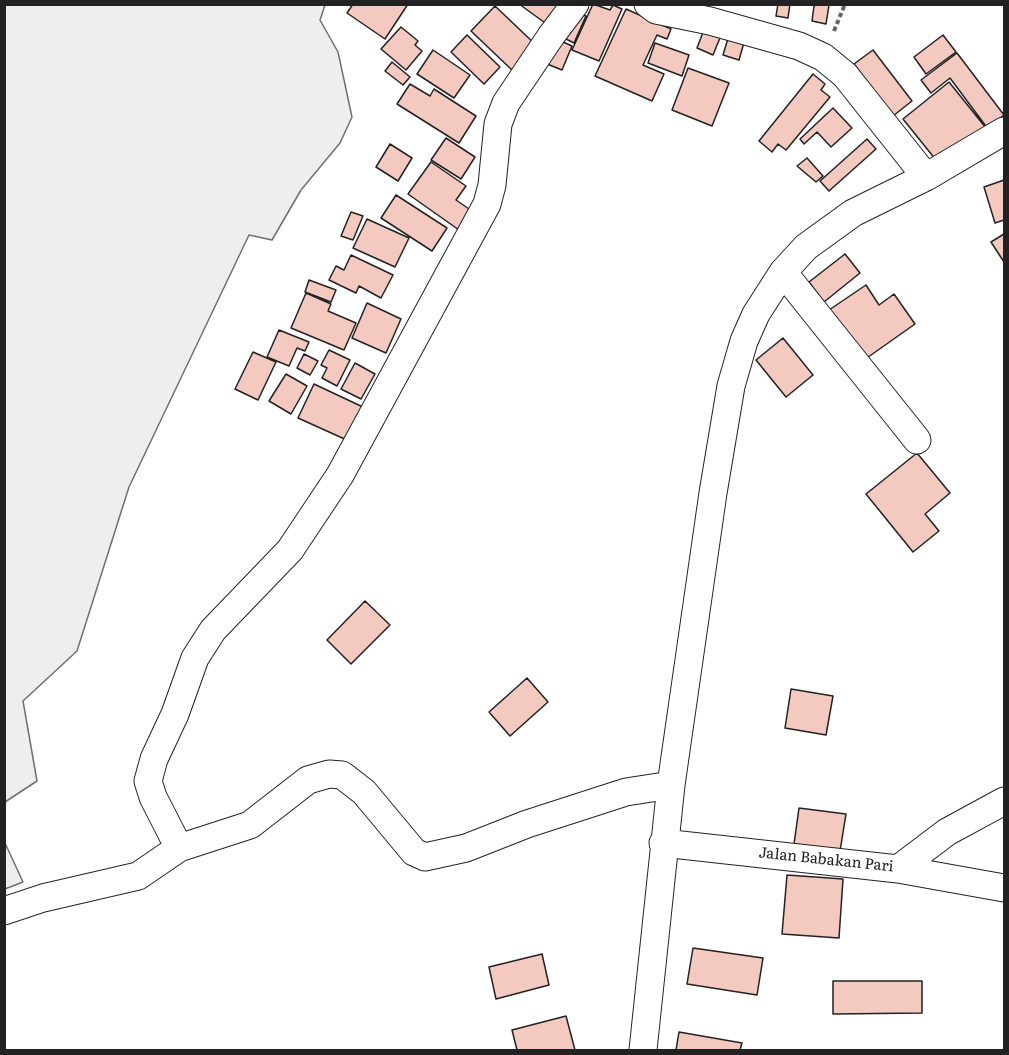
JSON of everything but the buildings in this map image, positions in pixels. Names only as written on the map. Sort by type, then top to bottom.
[{"type":"street","points":[[179,848],[153,797],[148,781],[154,759],[175,714],[195,658],[213,630],[234,612],[290,550],[340,475],[487,204],[492,185],[498,124],[506,103],[550,36],[575,4]]},
{"type":"street","points":[[648,4],[656,9],[710,21],[799,46],[823,57],[851,82],[926,177]]},
{"type":"street","points":[[642,1050],[671,785],[731,386],[744,341],[756,314],[783,272],[806,247],[853,213],[926,177],[1005,131]]},
{"type":"street","points":[[783,272],[917,440]]},
{"type":"street","points":[[4,911],[43,898],[125,881],[138,876],[179,848],[249,825],[308,780],[329,774],[342,775],[364,792],[414,852],[425,857],[466,848],[527,824],[626,792],[671,785]]},
{"type":"street","name":"Jalan Babakan Pari","points":[[663,843],[898,869],[947,832],[1005,801]]},
{"type":"street","points":[[898,869],[1005,888]]},
{"type":"shaded area","points":[[5,4],[325,5],[320,20],[338,52],[352,117],[340,143],[301,190],[272,240],[249,235],[129,487],[77,651],[23,701],[37,781],[5,802]]},
{"type":"shaded area","points":[[5,843],[23,882],[4,889]]}]
